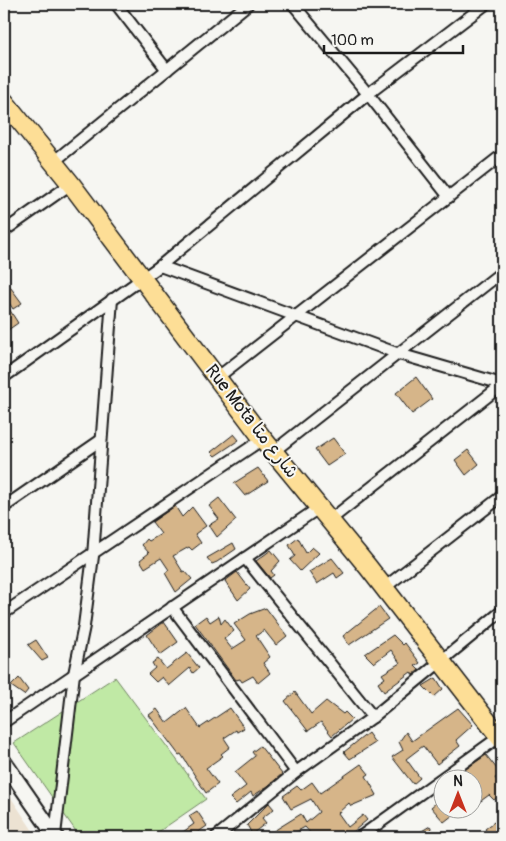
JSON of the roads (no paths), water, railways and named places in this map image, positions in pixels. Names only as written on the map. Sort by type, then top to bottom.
[{"type":"highway","name":"Rue Mota شارع متا","points":[[4,101],[52,163],[71,184],[269,445],[325,513],[501,737]]},
{"type":"street","points":[[116,4],[166,70]]},
{"type":"street","points":[[52,163],[248,4]]},
{"type":"street","points":[[292,4],[368,94],[449,197]]},
{"type":"street","points":[[4,377],[160,266],[368,94],[486,4]]},
{"type":"street","points":[[218,377],[502,155]]},
{"type":"street","points":[[4,231],[71,184]]},
{"type":"street","points":[[160,266],[399,354],[502,384]]},
{"type":"street","points":[[4,613],[269,445],[399,354],[502,272]]},
{"type":"street","points":[[55,836],[74,674],[84,626],[92,556],[112,299]]},
{"type":"street","points":[[4,722],[245,558],[325,513],[502,384]]},
{"type":"street","points":[[4,507],[101,440]]},
{"type":"street","points":[[384,588],[502,496]]},
{"type":"street","points":[[245,558],[373,717]]},
{"type":"street","points":[[172,607],[296,772]]},
{"type":"street","points":[[216,837],[296,772],[373,717],[441,659],[502,611]]},
{"type":"street","points":[[360,837],[501,737]]},
{"type":"street","points":[[4,762],[55,836]]}]
